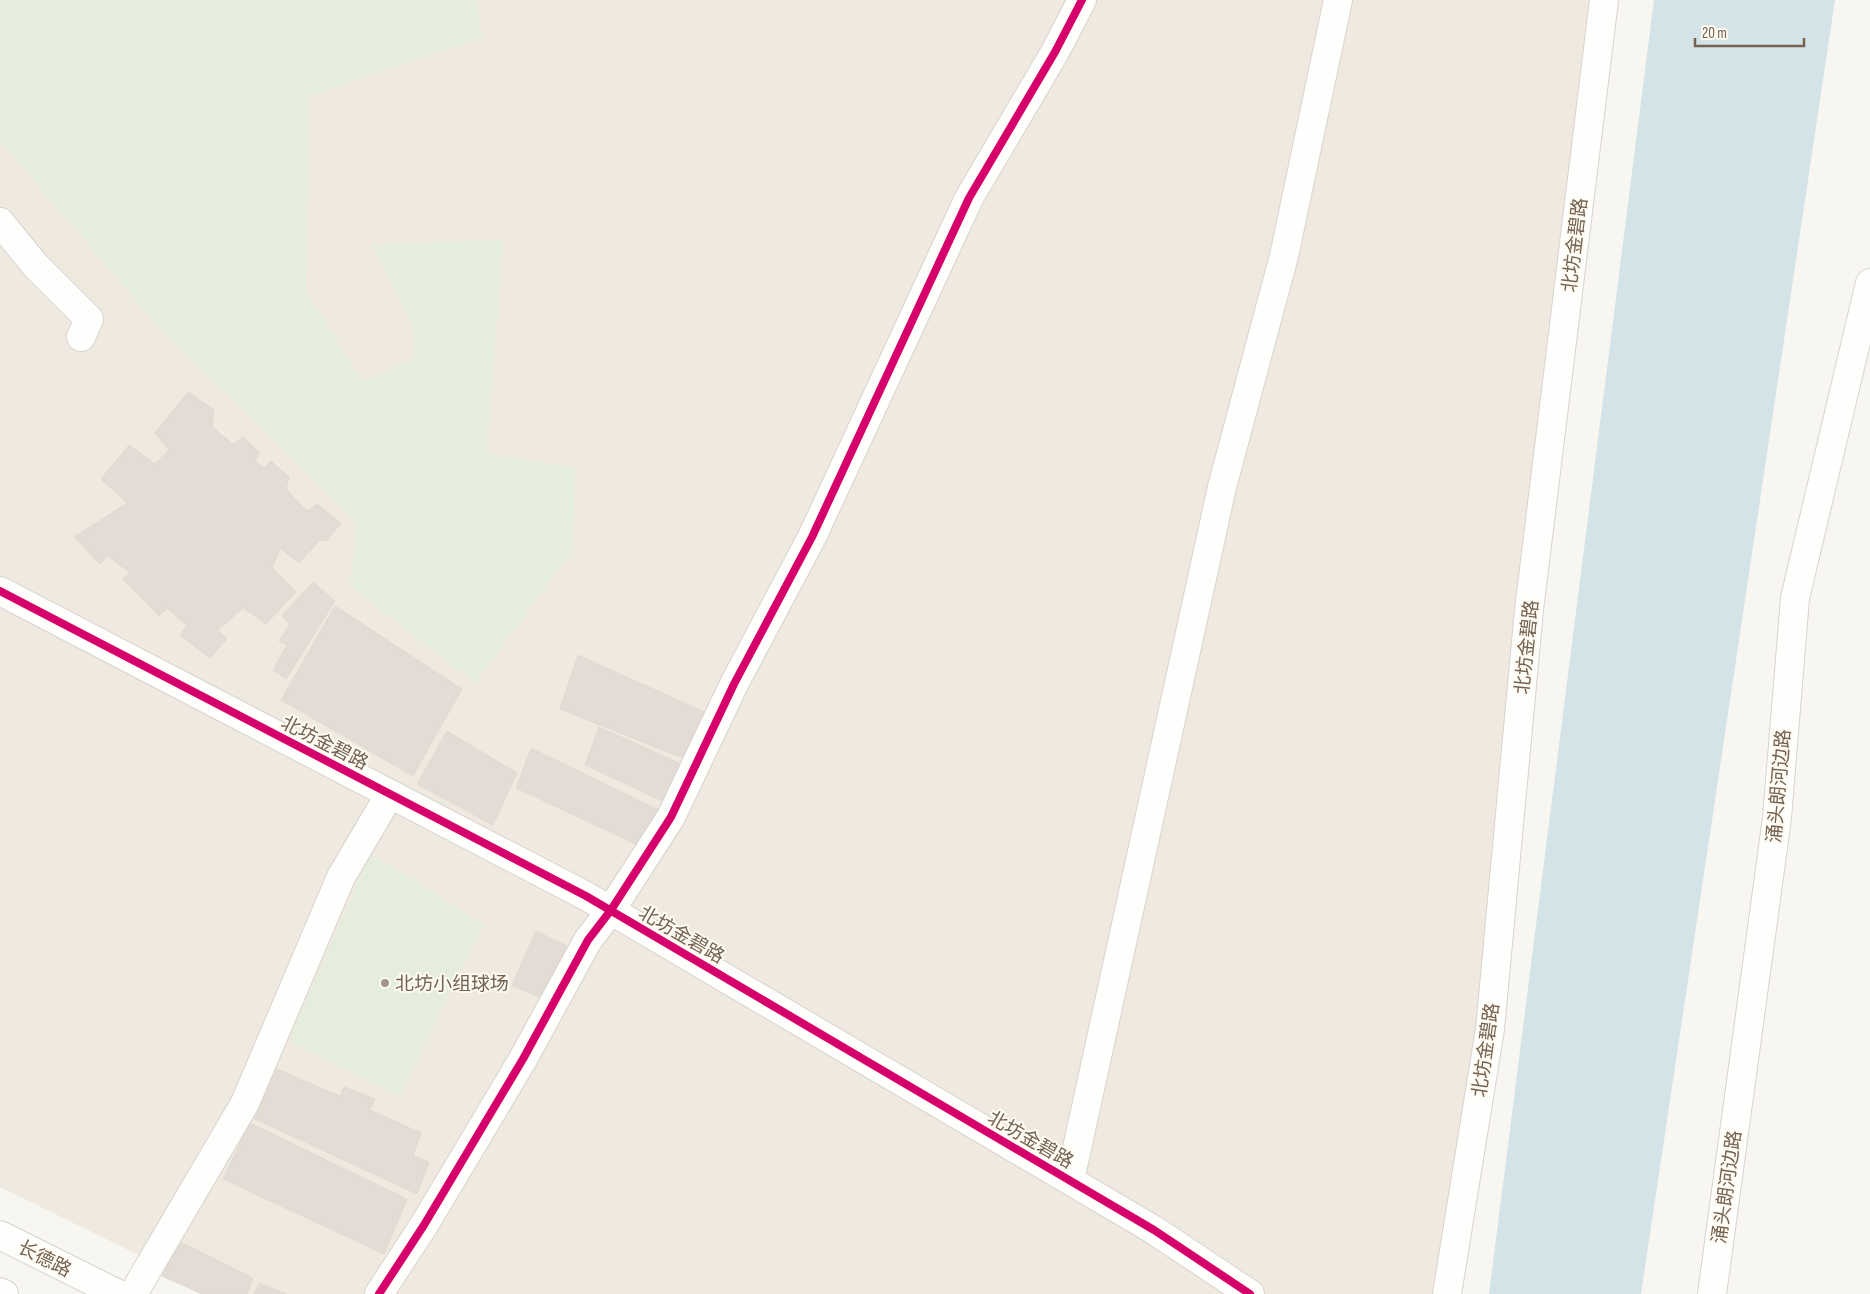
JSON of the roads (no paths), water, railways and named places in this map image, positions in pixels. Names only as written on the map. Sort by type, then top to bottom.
[{"type":"street","points":[[379,1294],[424,1225],[523,1059],[588,940],[611,910],[671,818],[734,684],[812,537],[969,198],[1055,52],[1082,0]]},
{"type":"street","points":[[1070,1180],[1216,516],[1284,256],[1338,0]]},
{"type":"street","name":"北坊金碧路","points":[[1447,1294],[1490,1029],[1529,610],[1604,0]]},
{"type":"street","points":[[0,222],[35,265],[89,319],[81,337]]},
{"type":"street","name":"涌头朗河边路","points":[[1712,1294],[1776,818],[1794,598],[1870,283]]},
{"type":"street","name":"北坊金碧路","points":[[0,592],[611,910],[1154,1230],[1250,1294]]},
{"type":"street","points":[[133,1294],[245,1103],[341,877],[390,794]]},
{"type":"street","name":"长德路","points":[[0,1235],[118,1294]]},
{"type":"street","points":[[0,1292],[4,1294]]},
{"type":"place","name":"北坊小组球场","points":[[385,983]]}]
